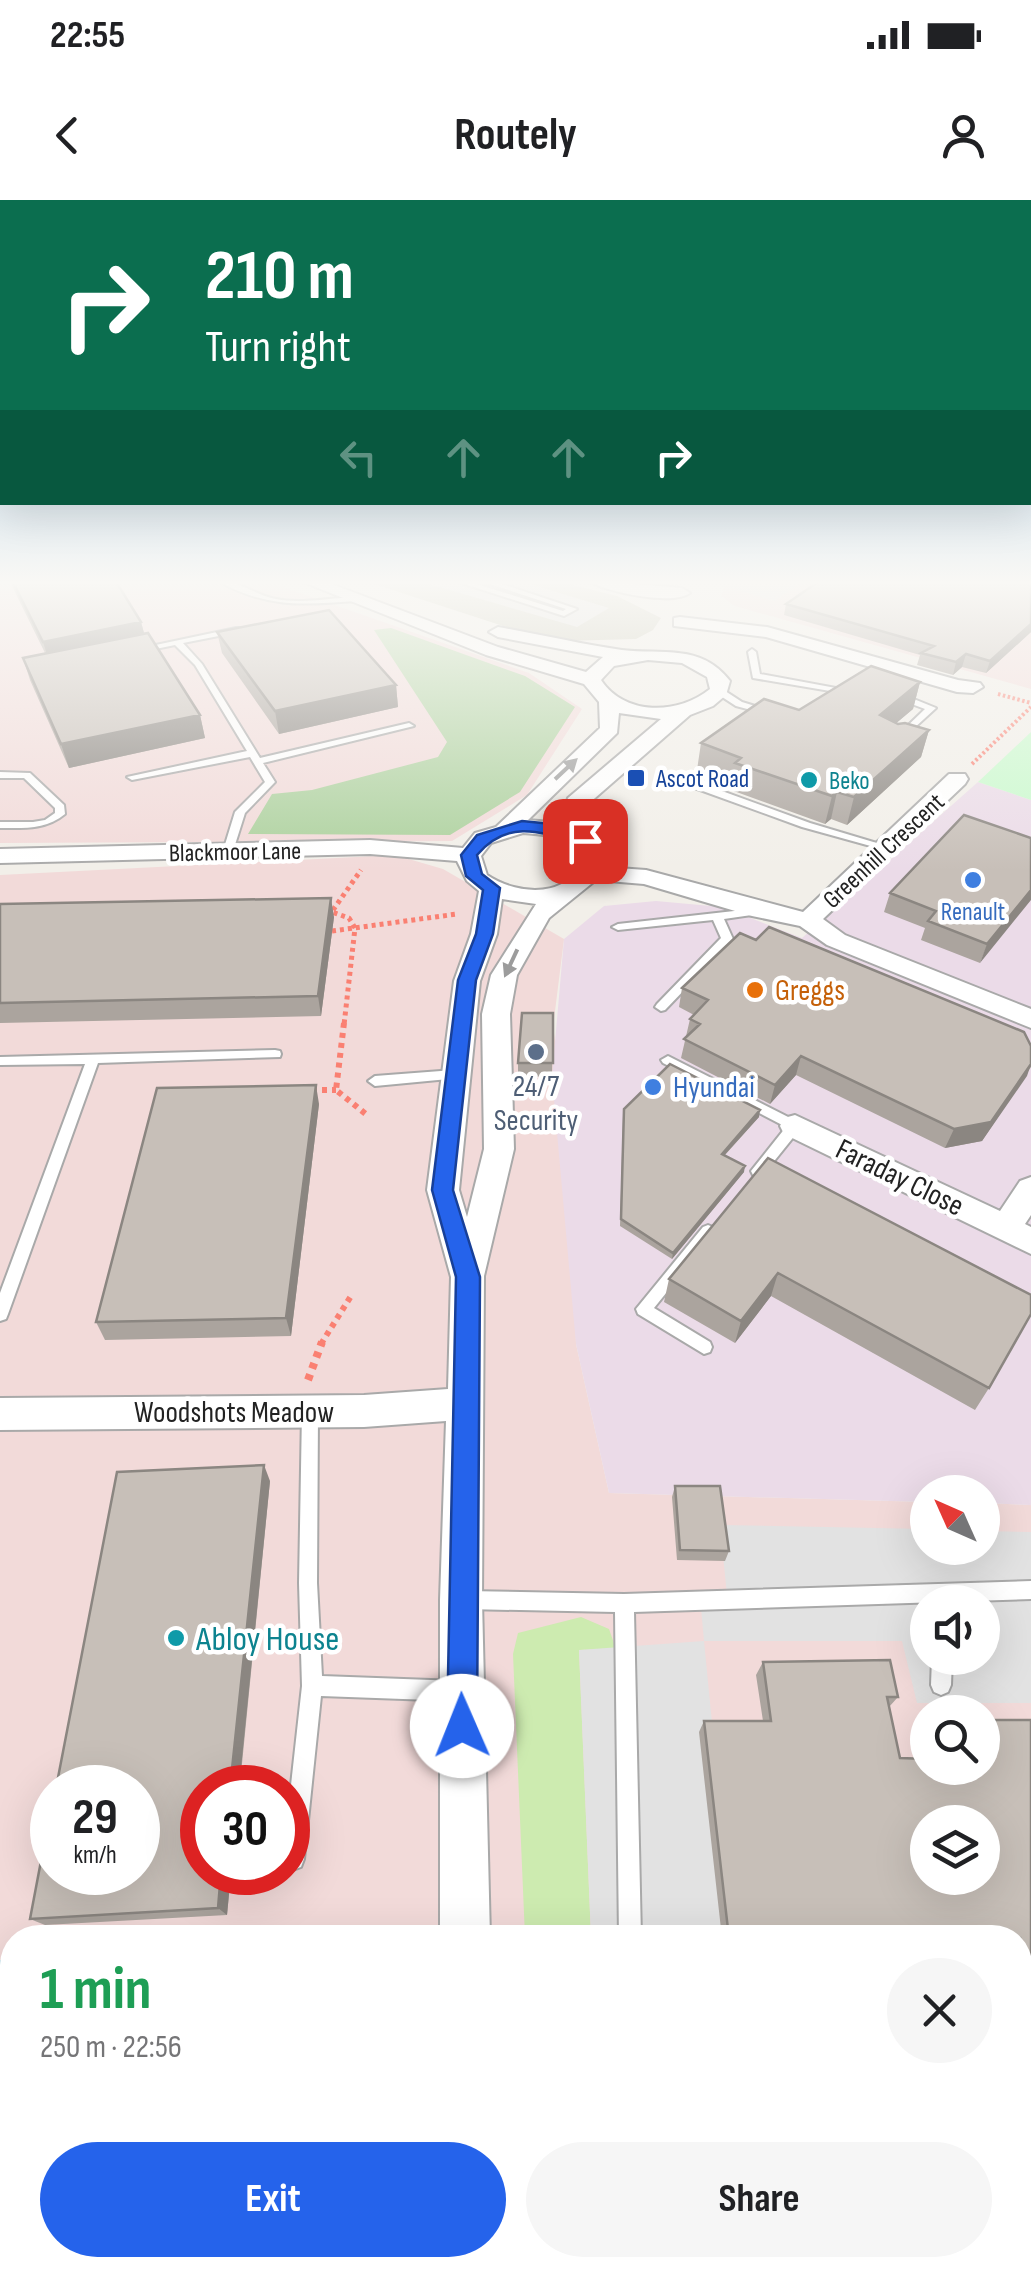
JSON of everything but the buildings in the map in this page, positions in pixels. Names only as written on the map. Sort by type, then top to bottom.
[{"type":"street","points":[[580,677],[591,680]]},
{"type":"street","points":[[591,680],[596,693],[610,702],[647,712],[682,711],[711,700],[719,691],[716,677]]},
{"type":"street","points":[[913,677],[973,686]]},
{"type":"street","points":[[468,1277],[442,1190],[467,980],[484,934],[490,899],[474,876],[469,855],[483,838],[506,828],[610,729],[610,702]]},
{"type":"street","points":[[571,833],[576,802],[682,711]]},
{"type":"street","name":"Greenhill Crescent","points":[[808,920],[957,780]]},
{"type":"street","points":[[465,1925],[461,1600],[468,1277],[499,1149],[496,1014],[504,975],[540,914],[583,881],[594,851],[571,833],[540,826],[506,828]]},
{"type":"street","name":"Blackmoor Lane","points":[[0,856],[370,847],[469,855]]},
{"type":"street","name":"Greenhill Crescent","points":[[490,899],[538,897],[583,881],[646,877],[761,912],[808,920],[836,940],[1031,1019]]},
{"type":"street","name":"Faraday Close","points":[[795,1126],[1018,1235],[1031,1189]]},
{"type":"street","name":"Woodshots Meadow","points":[[0,1414],[310,1412],[468,1403]]},
{"type":"lane","points":[[206,677],[270,782],[240,812],[228,851]]},
{"type":"lane","points":[[761,677],[848,691]]},
{"type":"lane","points":[[836,698],[859,683]]},
{"type":"lane","points":[[877,688],[932,708],[892,745]]},
{"type":"lane","points":[[719,691],[739,704],[781,715]]},
{"type":"lane","points":[[132,778],[409,726]]},
{"type":"lane","points":[[0,775],[27,775],[60,808],[60,814],[48,822],[0,825]]},
{"type":"lane","points":[[682,780],[806,825],[885,847]]},
{"type":"lane","points":[[618,926],[761,912]]},
{"type":"lane","points":[[661,1008],[727,940],[718,918]]},
{"type":"lane","points":[[0,1061],[275,1054]]},
{"type":"lane","points":[[0,1314],[93,1059]]},
{"type":"lane","points":[[668,1060],[795,1126],[744,1187]]},
{"type":"lane","points":[[375,1081],[454,1075]]},
{"type":"lane","points":[[704,1347],[644,1310],[719,1218]]},
{"type":"lane","points":[[303,1765],[312,1686],[308,1583],[310,1412]]},
{"type":"lane","points":[[1000,1592],[1031,1590]]},
{"type":"lane","points":[[461,1600],[624,1603],[910,1598]]},
{"type":"lane","points":[[624,1603],[630,1925]]},
{"type":"lane","points":[[941,1675],[941,1686]]},
{"type":"lane","points":[[312,1686],[461,1691]]},
{"type":"path","points":[[957,780],[1031,705],[1010,694],[994,694]]},
{"type":"path","points":[[333,910],[369,860],[370,847]]},
{"type":"path","points":[[332,931],[490,899]]},
{"type":"path","points":[[314,910],[333,910],[349,918],[355,928],[336,1090]]},
{"type":"path","points":[[307,1090],[336,1090],[367,1115]]},
{"type":"path","points":[[310,1412],[308,1378],[328,1330],[351,1296]]},
{"type":"shaded area","points":[[0,677],[535,677],[582,709],[527,795],[452,841],[0,843]]},
{"type":"shaded area","points":[[988,677],[1031,677],[1031,689]]},
{"type":"shaded area","points":[[978,782],[1031,800],[1031,1505],[1000,1504],[1000,1475],[910,1475],[910,1502],[609,1493],[576,1344],[552,1077],[564,939],[604,906],[656,901],[722,907],[802,938]]},
{"type":"shaded area","points":[[395,855],[443,869],[564,939],[553,1027],[573,1147],[576,1344],[609,1493],[910,1502],[910,1565],[1000,1565],[1000,1504],[1031,1505],[1031,1925],[0,1925],[0,875]]},
{"type":"shaded area","points":[[720,1525],[910,1529],[910,1565],[1000,1565],[1000,1531],[1031,1532],[1031,1703],[1000,1703],[1000,1695],[915,1695],[910,1675],[1000,1675],[1000,1585],[910,1585],[910,1674],[902,1641],[704,1641],[701,1608],[728,1605]]},
{"type":"shaded area","points":[[704,1641],[732,1925],[590,1925],[579,1650]]},
{"type":"green space","points":[[405,677],[526,677],[575,707],[520,792],[450,835],[248,834],[272,794],[312,790],[438,757],[447,742]]},
{"type":"green space","points":[[1031,732],[1031,800],[978,782]]},
{"type":"green space","points":[[581,1617],[609,1629],[616,1649],[579,1650],[590,1925],[524,1925],[513,1654],[518,1633]]},
{"type":"place","name":"Ascot Road","points":[[636,778]]},
{"type":"place","name":"Beko","points":[[809,780]]},
{"type":"place","name":"Renault","points":[[973,880]]},
{"type":"place","name":"Greggs","points":[[755,990]]},
{"type":"place","name":"24/7 Security","points":[[536,1052]]},
{"type":"place","name":"Hyundai","points":[[653,1087]]},
{"type":"place","name":"Abloy House","points":[[176,1638]]},
{"type":"route","points":[[462,1726],[468,1277],[442,1190],[467,980],[484,934],[491,888],[474,876],[469,855],[483,838],[522,826],[556,828],[585,841]]}]
